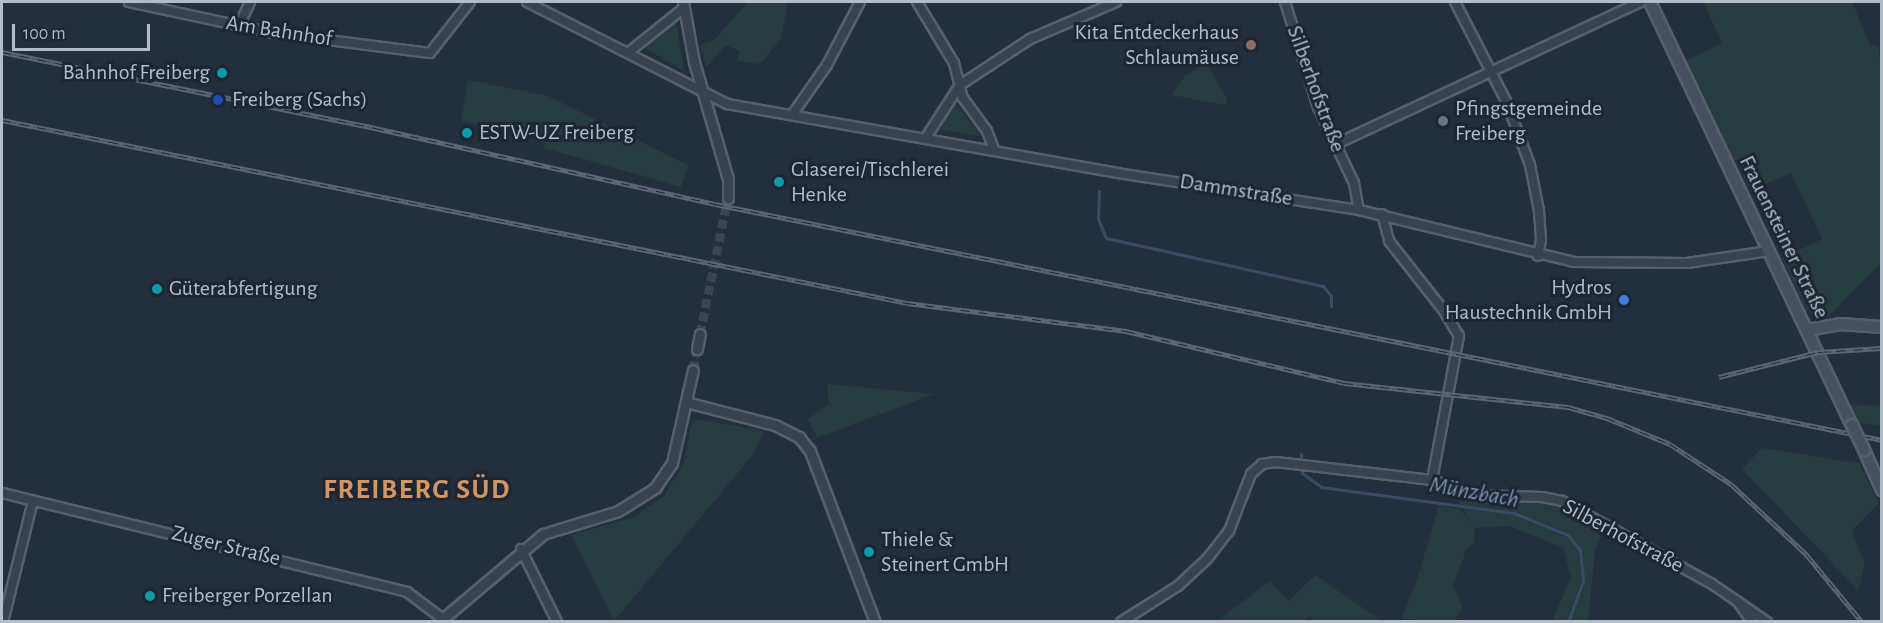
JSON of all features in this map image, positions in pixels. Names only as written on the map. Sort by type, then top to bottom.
[{"type":"main road","name":"Frauensteiner Straße","points":[[1650,2],[1881,490]]},
{"type":"main road","points":[[1807,330],[1840,324],[1881,327]]},
{"type":"street","name":"Am Bahnhof","points":[[129,2],[239,25],[430,53],[470,2]]},
{"type":"street","points":[[239,25],[250,2]]},
{"type":"street","name":"Dammstraße","points":[[527,2],[727,104],[1382,214],[1538,256],[1624,265],[1687,263],[1769,251]]},
{"type":"street","points":[[792,115],[827,64],[855,17],[860,2]]},
{"type":"street","points":[[917,2],[954,63],[960,85],[994,149]]},
{"type":"street","points":[[927,136],[960,85],[1030,39],[1116,2]]},
{"type":"street","name":"Silberhofstraße","points":[[1285,2],[1318,107],[1334,145],[1354,183],[1359,210]]},
{"type":"street","points":[[1455,2],[1491,71],[1530,165],[1539,211],[1538,256]]},
{"type":"street","points":[[1334,145],[1641,2]]},
{"type":"street","points":[[629,52],[683,5],[703,92],[728,179],[728,198]]},
{"type":"street","points":[[1382,214],[1389,241],[1444,311],[1458,336],[1432,480]]},
{"type":"street","points":[[697,349],[700,334]]},
{"type":"street","points":[[441,620],[521,549],[543,534],[618,511],[650,493],[672,463],[693,370]]},
{"type":"street","points":[[686,402],[785,428],[805,444],[875,621]]},
{"type":"street","name":"Silberhofstraße","points":[[1121,621],[1178,586],[1206,559],[1229,531],[1251,474],[1262,464],[1291,462],[1432,480],[1476,495],[1542,497],[1562,501],[1738,601],[1767,621]]},
{"type":"street","name":"Zuger Straße","points":[[2,493],[407,592],[441,620]]},
{"type":"street","points":[[2,620],[33,501]]},
{"type":"street","points":[[521,549],[557,621]]},
{"type":"street","name":"Silberhofstraße","points":[[1738,601],[1752,621]]},
{"type":"green space","points":[[748,2],[788,2],[781,39],[760,64],[737,61],[739,51],[726,45],[706,67],[701,45],[713,41]]},
{"type":"green space","points":[[1703,2],[1852,2],[1870,45],[1878,46],[1881,66],[1880,264],[1829,316],[1817,316],[1805,308],[1782,258],[1822,239],[1791,173],[1751,190],[1681,63],[1722,43]]},
{"type":"green space","points":[[676,21],[684,71],[643,47]]},
{"type":"green space","points":[[1206,63],[1227,98],[1226,105],[1171,95],[1185,76]]},
{"type":"green space","points":[[468,80],[548,96],[688,165],[681,187],[544,148],[545,138],[461,121]]},
{"type":"green space","points":[[955,102],[979,133],[979,136],[940,130]]},
{"type":"green space","points":[[827,384],[934,394],[817,438],[808,419],[829,404]]},
{"type":"green space","points":[[1848,404],[1881,406],[1881,426],[1857,422]]},
{"type":"green space","points":[[697,419],[764,431],[751,457],[614,621],[571,535],[634,517],[664,496],[683,465],[692,422]]},
{"type":"green space","points":[[1762,448],[1859,463],[1879,503],[1852,531],[1865,563],[1858,590],[1742,469]]},
{"type":"green space","points":[[1451,489],[1562,501],[1606,526],[1595,550],[1588,621],[1552,621],[1571,577],[1563,548],[1509,526],[1475,528],[1474,542],[1466,551],[1453,585],[1463,609],[1453,621],[1401,619],[1417,580],[1439,505],[1460,509],[1472,524]]},
{"type":"green space","points":[[1315,575],[1382,621],[1316,621],[1309,616],[1304,621],[1217,621],[1270,581],[1289,601]]},
{"type":"waterway","name":"Münzbach","points":[[1099,191],[1098,219],[1106,238],[1323,286],[1331,296],[1331,306]]},
{"type":"waterway","name":"Münzbach","points":[[1301,454],[1302,473],[1321,487],[1514,513],[1568,535],[1580,550],[1583,581],[1568,622]]},
{"type":"tunnel","points":[[700,334],[728,198]]},
{"type":"tunnel","points":[[693,370],[697,349]]},
{"type":"railway","points":[[2,52],[375,128],[715,204],[1882,440]]},
{"type":"railway","points":[[2,120],[907,303],[1126,331],[1344,383],[1568,407],[1607,418],[1670,444],[1731,484],[1806,554],[1862,622]]},
{"type":"railway","points":[[1719,377],[1818,352],[1882,348]]},
{"type":"place","name":"Kita Entdeckerhaus Schlaumäuse","points":[[1251,45]]},
{"type":"place","name":"Bahnhof Freiberg","points":[[222,73]]},
{"type":"place","name":"Freiberg (Sachs)","points":[[218,100]]},
{"type":"place","name":"Pfingstgemeinde Freiberg","points":[[1443,121]]},
{"type":"place","name":"ESTW-UZ Freiberg","points":[[467,133]]},
{"type":"place","name":"Glaserei/Tischlerei Henke","points":[[779,182]]},
{"type":"place","name":"Güterabfertigung","points":[[157,289]]},
{"type":"place","name":"Hydros Haustechnik GmbH","points":[[1624,300]]},
{"type":"place","name":"Thiele & Steinert GmbH","points":[[869,552]]},
{"type":"place","name":"Freiberger Porzellan","points":[[150,596]]},
{"type":"district","name":"FREIBERG SÜD","points":[[417,490]]}]
